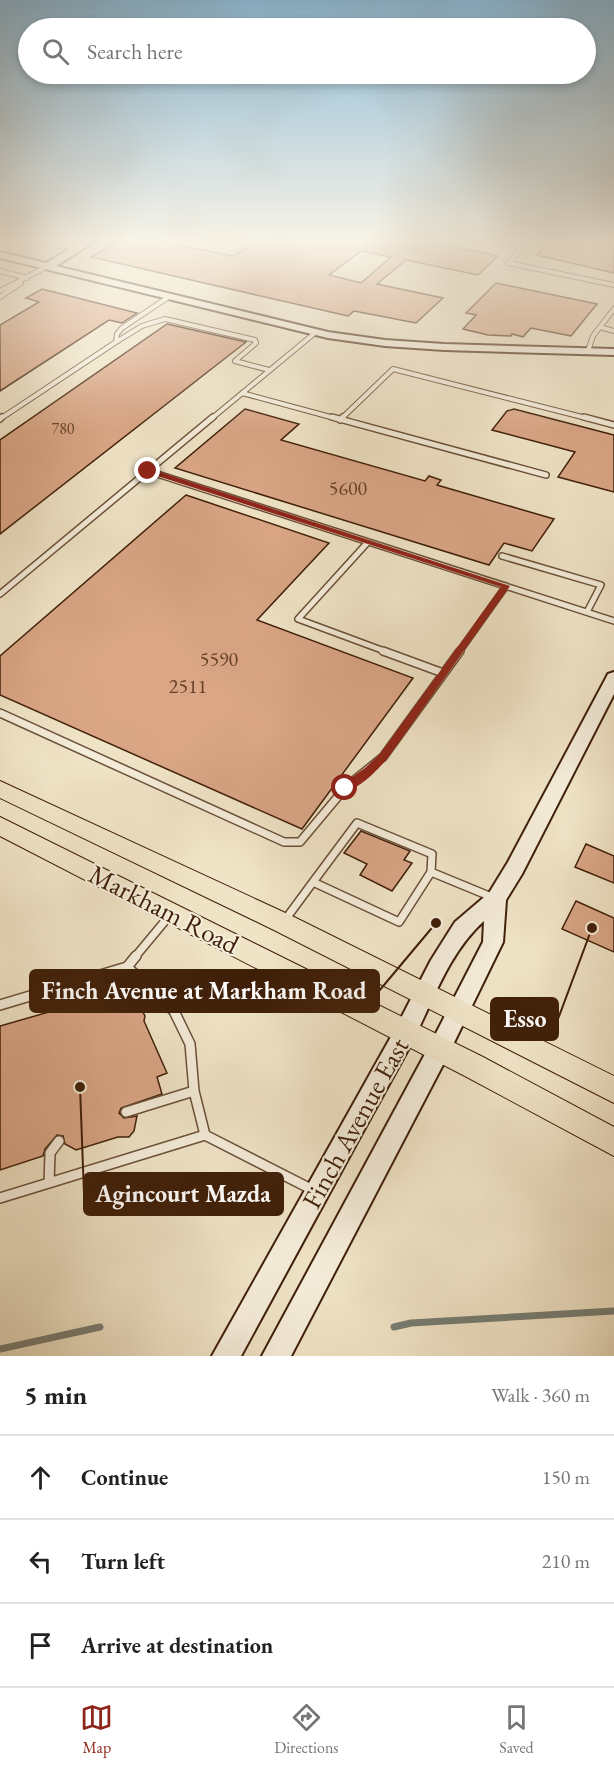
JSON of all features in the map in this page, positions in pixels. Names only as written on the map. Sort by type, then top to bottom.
[{"type":"main road","name":"Markham Road","points":[[0,789],[283,923],[614,1090]]},
{"type":"main road","name":"Markham Road","points":[[0,826],[574,1119],[614,1142]]},
{"type":"street","points":[[200,303],[316,332],[406,345],[614,352]]},
{"type":"street","name":"Finch Avenue East","points":[[226,1356],[462,928],[496,899],[515,867],[614,678]]},
{"type":"street","name":"Finch Avenue East","points":[[276,1356],[439,1050],[493,942],[496,899]]},
{"type":"lane","points":[[116,342],[117,334],[122,328],[159,303]]},
{"type":"lane","points":[[588,351],[593,336],[614,309]]},
{"type":"lane","points":[[0,419],[116,342],[163,318],[255,340],[256,343],[236,361],[269,370]]},
{"type":"lane","points":[[600,327],[614,331]]},
{"type":"lane","points":[[0,594],[316,332]]},
{"type":"lane","points":[[340,420],[393,369],[614,425]]},
{"type":"lane","points":[[242,393],[546,475]]},
{"type":"lane","points":[[148,471],[614,621]]},
{"type":"lane","points":[[368,542],[298,618],[443,673]]},
{"type":"lane","points":[[502,556],[601,585],[587,612]]},
{"type":"lane","points":[[0,712],[284,842],[293,844],[307,837],[345,788],[369,771],[383,757],[506,586]]},
{"type":"lane","points":[[283,923],[357,823],[432,854],[430,872],[399,922],[314,882]]},
{"type":"lane","points":[[430,872],[496,899]]},
{"type":"lane","points":[[0,1005],[127,967],[172,913]]},
{"type":"lane","points":[[127,967],[174,1011],[190,1044],[194,1092],[205,1135]]},
{"type":"lane","points":[[126,1112],[194,1092]]},
{"type":"lane","points":[[0,1198],[205,1135],[290,1180],[317,1191]]},
{"type":"lane","points":[[49,1183],[50,1153],[59,1141]]},
{"type":"building","points":[[37,303],[99,303],[137,313],[122,323],[109,320],[0,391],[0,325]]},
{"type":"building","points":[[293,303],[437,303],[416,323],[354,311],[348,316]]},
{"type":"building","points":[[476,303],[597,304],[571,336],[531,328],[523,337],[512,334],[511,336],[488,335],[463,329],[476,315],[466,313]]},
{"type":"building","points":[[167,324],[246,342],[0,534],[0,440]]},
{"type":"building","points":[[245,409],[299,424],[281,440],[425,481],[429,476],[441,480],[437,485],[554,519],[532,551],[504,543],[489,565],[175,468]]},
{"type":"building","points":[[514,409],[614,435],[614,492],[558,477],[575,452],[492,430],[507,411]]},
{"type":"building","points":[[186,495],[329,543],[257,620],[413,678],[302,829],[0,695],[0,656]]},
{"type":"building","points":[[361,831],[410,851],[404,860],[412,863],[392,891],[360,875],[367,864],[344,853]]},
{"type":"building","points":[[586,844],[614,856],[614,883],[575,867]]},
{"type":"building","points":[[576,901],[614,918],[614,952],[562,929]]},
{"type":"building","points":[[122,991],[136,1000],[145,1016],[144,1021],[167,1073],[157,1077],[162,1094],[121,1108],[119,1113],[124,1118],[137,1116],[134,1131],[129,1137],[118,1137],[76,1150],[65,1144],[63,1136],[57,1135],[45,1149],[43,1156],[0,1170],[0,1026]]},
{"type":"waterway","points":[[394,1327],[411,1323],[614,1311]]},
{"type":"waterway","points":[[0,1349],[100,1327]]},
{"type":"place","name":"Finch Avenue at Markham Road","points":[[436,923]]},
{"type":"place","name":"Esso","points":[[592,928]]},
{"type":"place","name":"Agincourt Mazda","points":[[80,1087]]},
{"type":"route","points":[[148,471],[506,586],[383,757],[369,771],[345,788]]}]
